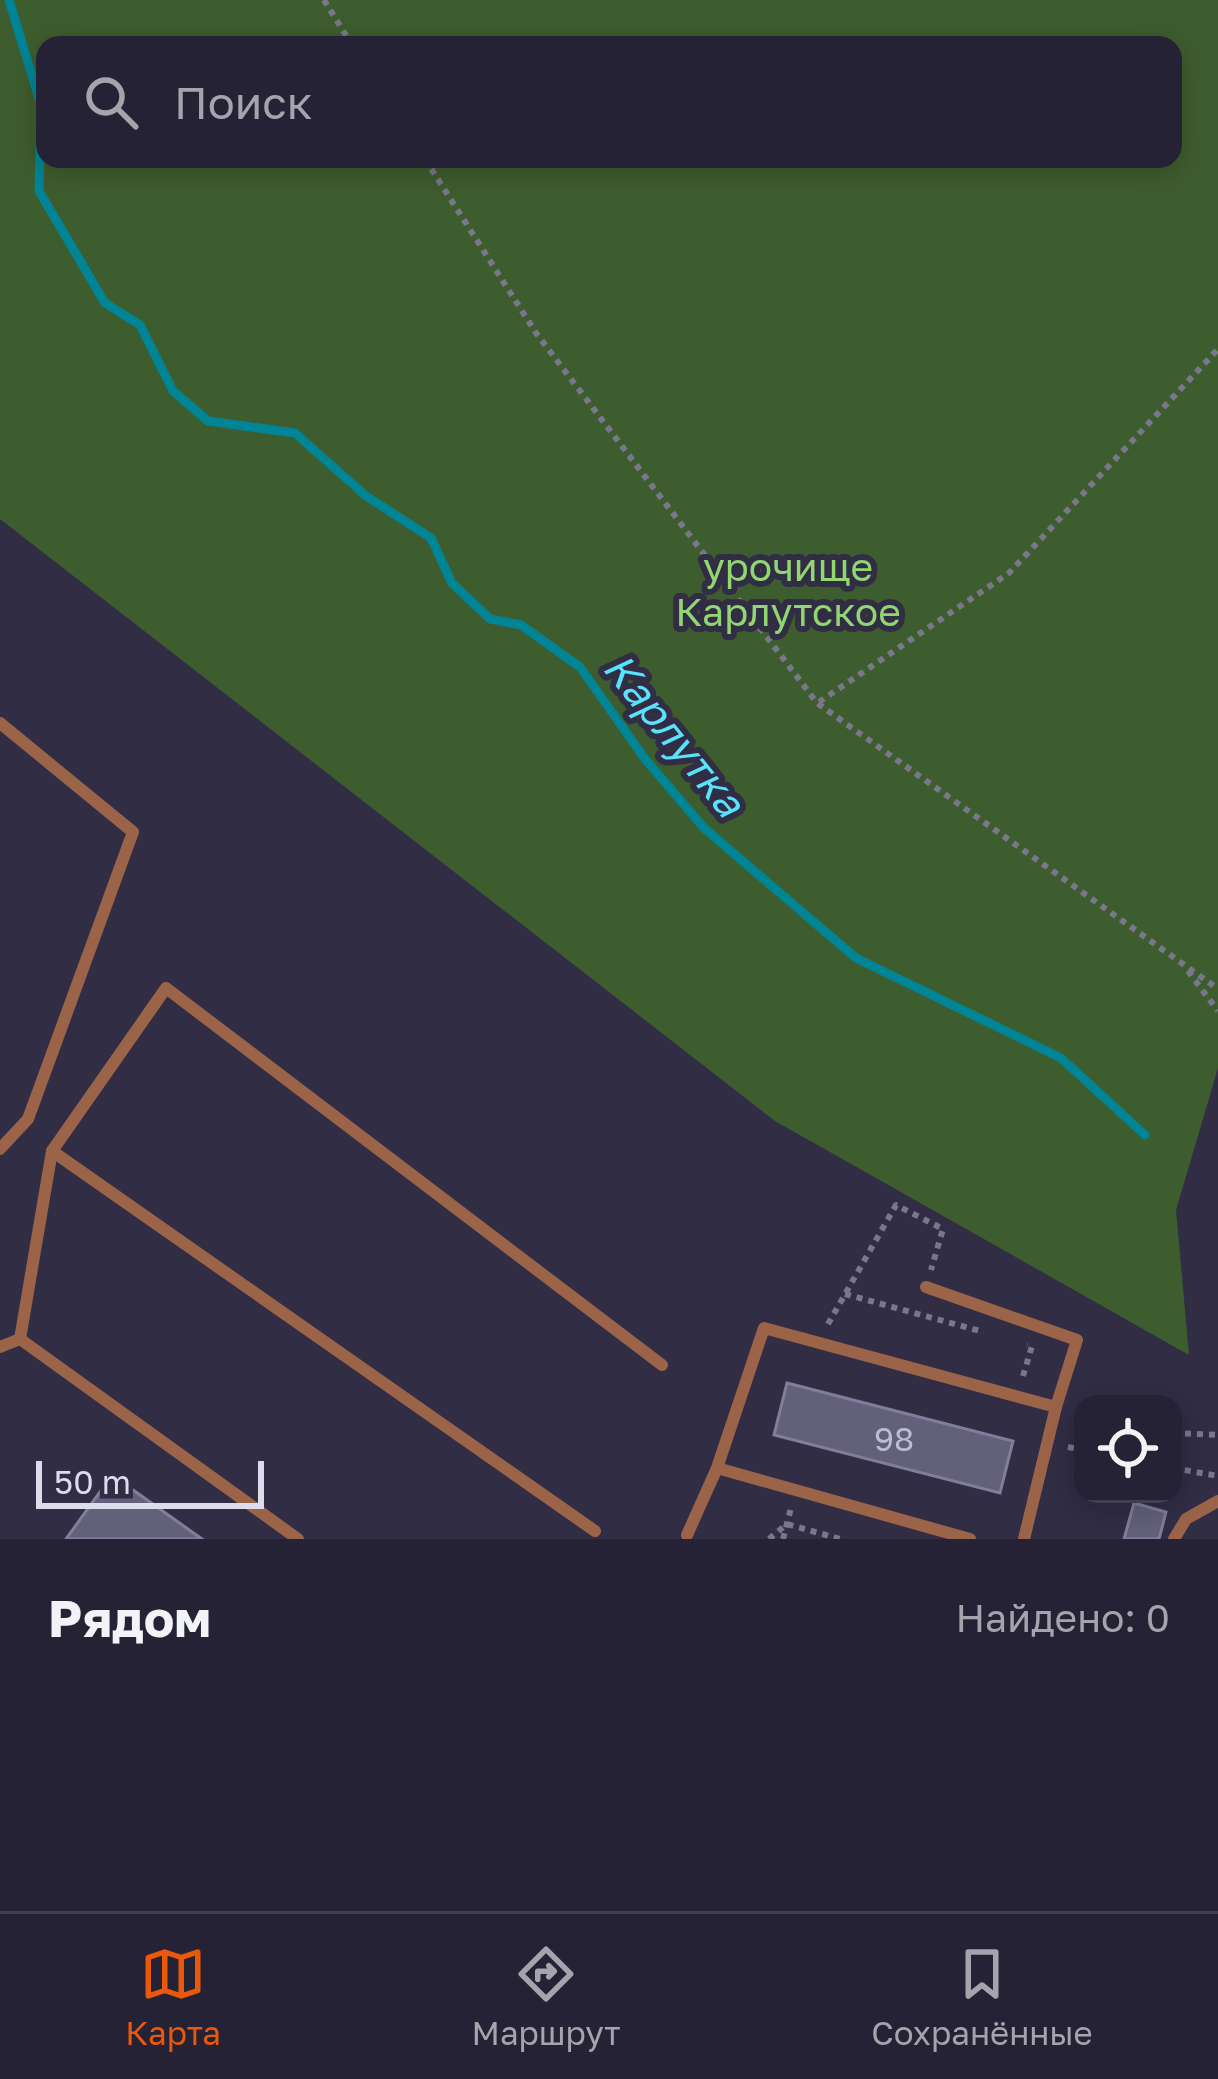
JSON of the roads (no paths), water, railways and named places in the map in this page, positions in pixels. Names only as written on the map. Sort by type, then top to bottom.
[{"type":"lane","points":[[0,723],[133,832],[28,1118],[0,1149]]},
{"type":"lane","points":[[20,1340],[52,1151],[166,988],[662,1365]]},
{"type":"lane","points":[[52,1151],[596,1532]]},
{"type":"lane","points":[[926,1287],[1077,1340],[1024,1539]]},
{"type":"lane","points":[[690,1538],[764,1328],[1056,1407]]},
{"type":"lane","points":[[0,1347],[20,1340]]},
{"type":"lane","points":[[20,1340],[298,1539]]},
{"type":"lane","points":[[717,1468],[970,1539]]},
{"type":"lane","points":[[1174,1539],[1186,1519],[1218,1501]]},
{"type":"waterway","name":"Карлутка","points":[[9,0],[36,89]]},
{"type":"waterway","name":"Карлутка","points":[[40,168],[39,191],[105,303],[140,325],[173,391],[208,421],[295,433],[366,496],[431,538],[452,583],[490,619],[521,625],[580,667],[645,759],[704,828],[856,958],[1061,1058],[1145,1135]]},
{"type":"park label","name":"урочище Карлутское","points":[[788,588]]}]
